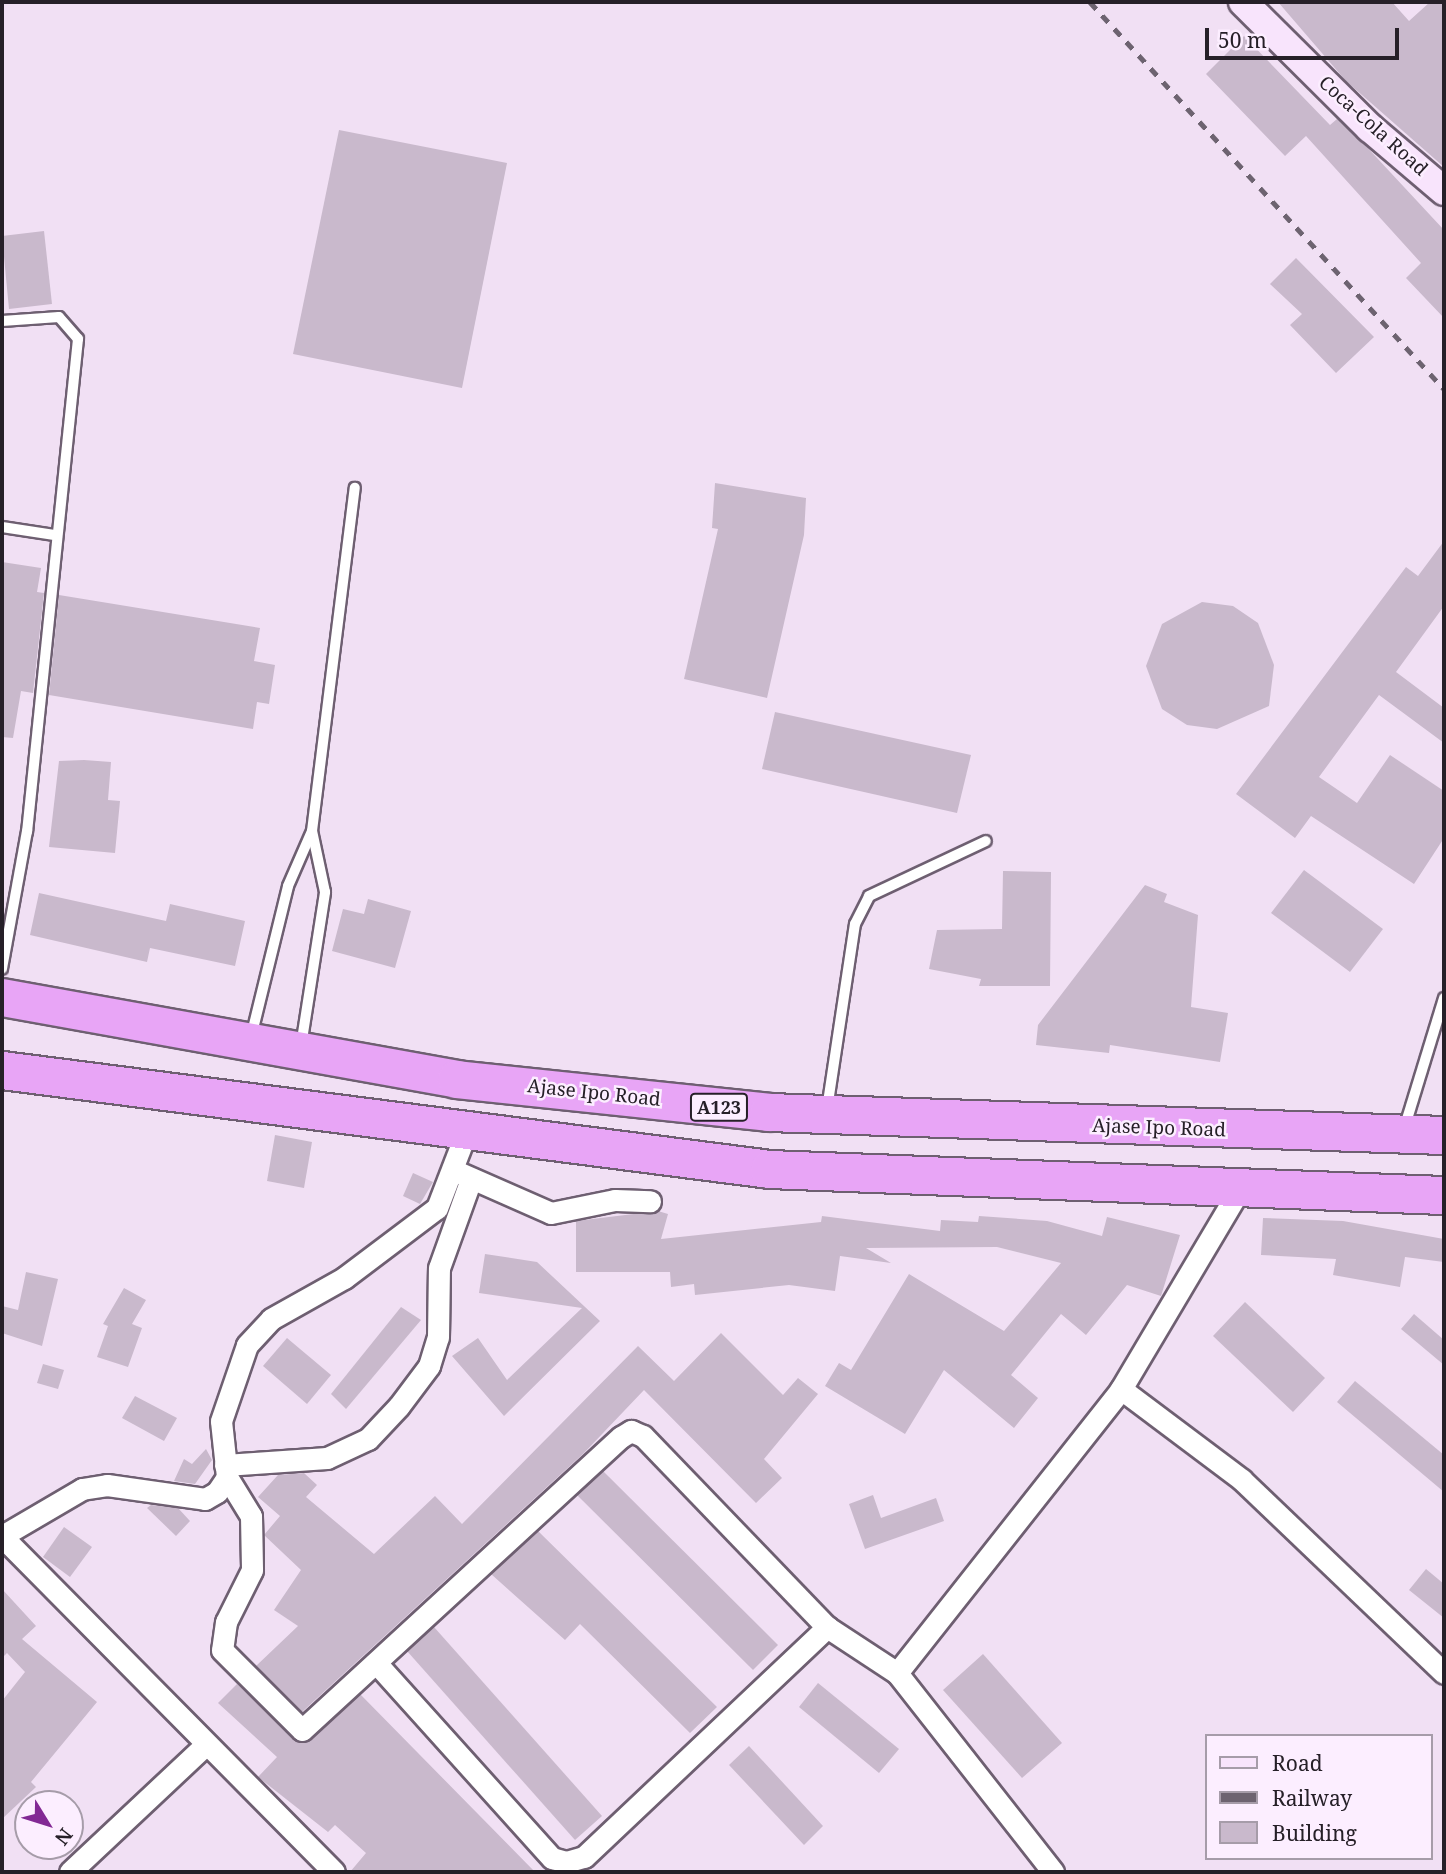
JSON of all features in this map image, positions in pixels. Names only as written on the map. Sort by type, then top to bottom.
[{"type":"highway","name":"Ajase Ipo Road","points":[[2,997],[456,1079],[819,1115],[1444,1135]]},
{"type":"highway","points":[[2,1070],[466,1133],[809,1171],[1444,1195]]},
{"type":"highway","points":[[809,1171],[819,1115]]},
{"type":"street","name":"Coca-Cola Road","points":[[1243,2],[1370,128],[1444,191]]},
{"type":"street","points":[[334,1872],[204,1746],[2,1536],[82,1489],[107,1485],[205,1499],[226,1471],[327,1458],[368,1438],[400,1406],[429,1366],[438,1337],[439,1268],[463,1175],[466,1133]]},
{"type":"street","points":[[463,1175],[551,1213],[615,1200],[650,1201]]},
{"type":"street","points":[[463,1175],[437,1208],[416,1226],[344,1278],[271,1319],[247,1345],[221,1421],[226,1471],[251,1516],[252,1570],[226,1622],[222,1650],[302,1730],[378,1665],[631,1431],[827,1627],[897,1673],[1053,1872]]},
{"type":"street","points":[[897,1673],[1121,1389],[1241,1187]]},
{"type":"street","points":[[1121,1389],[1242,1480],[1444,1673]]},
{"type":"street","points":[[378,1665],[552,1858],[566,1863],[584,1857],[827,1627]]},
{"type":"street","points":[[70,1872],[204,1746]]},
{"type":"lane","points":[[2,321],[59,317],[78,339],[54,535],[27,831],[2,969]]},
{"type":"lane","points":[[250,1042],[288,886],[312,831],[355,488]]},
{"type":"lane","points":[[2,527],[54,535]]},
{"type":"lane","points":[[300,1051],[325,892],[312,831]]},
{"type":"lane","points":[[819,1115],[855,924],[869,896],[986,841]]},
{"type":"lane","points":[[1403,1135],[1444,998]]},
{"type":"building","points":[[1278,2],[1392,2],[1409,21],[1430,2],[1444,2],[1444,167],[1346,81]]},
{"type":"building","points":[[1244,36],[1330,125],[1337,119],[1364,144],[1444,230],[1444,318],[1406,278],[1421,263],[1306,136],[1285,156],[1206,74]]},
{"type":"building","points":[[339,130],[507,163],[462,388],[293,354]]},
{"type":"building","points":[[44,231],[52,304],[9,309],[2,236]]},
{"type":"building","points":[[1296,258],[1374,337],[1336,373],[1290,325],[1302,314],[1270,284]]},
{"type":"building","points":[[715,483],[806,498],[804,535],[767,698],[684,679],[718,529],[712,528]]},
{"type":"building","points":[[1444,541],[1444,606],[1396,672],[1444,708],[1444,743],[1379,695],[1319,777],[1357,803],[1390,755],[1444,791],[1444,838],[1414,884],[1311,816],[1295,838],[1236,794],[1406,567],[1418,576]]},
{"type":"building","points":[[2,562],[41,568],[37,592],[44,593],[33,693],[21,691],[13,738],[2,737]]},
{"type":"building","points":[[59,595],[260,628],[254,661],[275,665],[269,704],[257,702],[253,729],[49,695]]},
{"type":"building","points":[[1202,602],[1233,606],[1258,623],[1274,665],[1269,706],[1217,729],[1187,725],[1162,709],[1146,666],[1162,624]]},
{"type":"building","points":[[775,712],[971,755],[957,813],[762,769]]},
{"type":"building","points":[[59,761],[111,762],[108,800],[120,801],[115,853],[49,847]]},
{"type":"building","points":[[1304,870],[1383,929],[1350,972],[1271,913]]},
{"type":"building","points":[[1003,871],[1051,872],[1050,986],[979,986],[981,979],[929,969],[937,930],[1002,929]]},
{"type":"building","points":[[1145,885],[1167,894],[1164,902],[1198,915],[1191,1007],[1228,1013],[1220,1062],[1110,1045],[1109,1053],[1036,1045],[1038,1025]]},
{"type":"building","points":[[39,893],[166,921],[170,904],[245,921],[235,966],[150,948],[147,962],[30,935]]},
{"type":"building","points":[[368,899],[411,911],[395,968],[332,951],[343,909],[364,914]]},
{"type":"building","points":[[275,1135],[312,1142],[304,1188],[267,1181]]},
{"type":"building","points":[[413,1173],[433,1182],[420,1204],[403,1196]]},
{"type":"building","points":[[658,1211],[668,1214],[661,1239],[821,1222],[822,1216],[940,1231],[941,1220],[978,1222],[979,1216],[1047,1221],[1102,1236],[1107,1217],[1180,1235],[1161,1296],[1127,1285],[1086,1335],[1061,1314],[1011,1375],[1038,1398],[1014,1428],[944,1370],[905,1434],[825,1386],[839,1363],[851,1370],[909,1274],[1004,1331],[1061,1263],[997,1247],[866,1248],[891,1263],[840,1256],[835,1291],[789,1285],[695,1295],[694,1284],[671,1287],[670,1272],[576,1272],[576,1221]]},
{"type":"building","points":[[1263,1218],[1343,1221],[1444,1239],[1444,1262],[1405,1257],[1400,1287],[1333,1275],[1336,1259],[1261,1255]]},
{"type":"building","points":[[485,1254],[537,1262],[600,1321],[504,1416],[452,1356],[478,1338],[507,1380],[582,1308],[479,1293]]},
{"type":"building","points":[[26,1272],[58,1279],[42,1346],[2,1333],[2,1306],[18,1310]]},
{"type":"building","points":[[124,1288],[146,1300],[132,1324],[142,1328],[128,1367],[97,1357],[108,1326],[103,1324]]},
{"type":"building","points":[[1245,1302],[1325,1378],[1293,1412],[1213,1336]]},
{"type":"building","points":[[401,1307],[421,1320],[346,1409],[331,1394]]},
{"type":"building","points":[[1414,1314],[1444,1340],[1444,1365],[1401,1329]]},
{"type":"building","points":[[721,1333],[783,1395],[798,1378],[818,1394],[764,1459],[782,1478],[756,1503],[644,1390],[584,1453],[302,1712],[256,1666],[298,1626],[274,1610],[301,1570],[264,1535],[280,1516],[258,1497],[278,1475],[304,1473],[317,1485],[306,1497],[374,1554],[435,1496],[462,1524],[638,1346],[674,1381]]},
{"type":"building","points":[[287,1338],[331,1375],[307,1404],[263,1366]]},
{"type":"building","points":[[43,1364],[64,1370],[58,1389],[37,1383]]},
{"type":"building","points":[[1355,1381],[1444,1455],[1444,1492],[1337,1402]]},
{"type":"building","points":[[135,1396],[177,1418],[164,1441],[122,1418]]},
{"type":"building","points":[[206,1449],[212,1460],[195,1484],[174,1481],[184,1459],[192,1464]]},
{"type":"building","points":[[603,1471],[778,1645],[753,1670],[577,1495]]},
{"type":"building","points":[[873,1495],[881,1518],[936,1498],[944,1521],[865,1549],[849,1504]]},
{"type":"building","points":[[151,1505],[178,1508],[190,1521],[176,1536],[147,1508]]},
{"type":"building","points":[[64,1527],[92,1547],[70,1577],[43,1557]]},
{"type":"building","points":[[538,1531],[717,1707],[690,1733],[580,1624],[565,1640],[491,1574]]},
{"type":"building","points":[[1426,1569],[1444,1584],[1444,1618],[1409,1590]]},
{"type":"building","points":[[2,1589],[36,1626],[22,1639],[97,1702],[31,1782],[36,1787],[33,1790],[14,1790],[14,1808],[2,1819],[2,1701],[25,1672],[7,1653],[2,1658]]},
{"type":"building","points":[[434,1627],[602,1816],[575,1840],[407,1651]]},
{"type":"building","points":[[983,1654],[1062,1743],[1022,1778],[943,1690]]},
{"type":"building","points":[[818,1683],[899,1749],[879,1773],[799,1707]]},
{"type":"building","points":[[237,1684],[299,1743],[311,1740],[360,1694],[535,1872],[350,1872],[366,1853],[335,1825],[328,1832],[258,1777],[277,1757],[218,1703]]},
{"type":"building","points":[[749,1746],[823,1826],[804,1845],[729,1765]]},
{"type":"railway","points":[[1090,2],[1444,389]]}]
